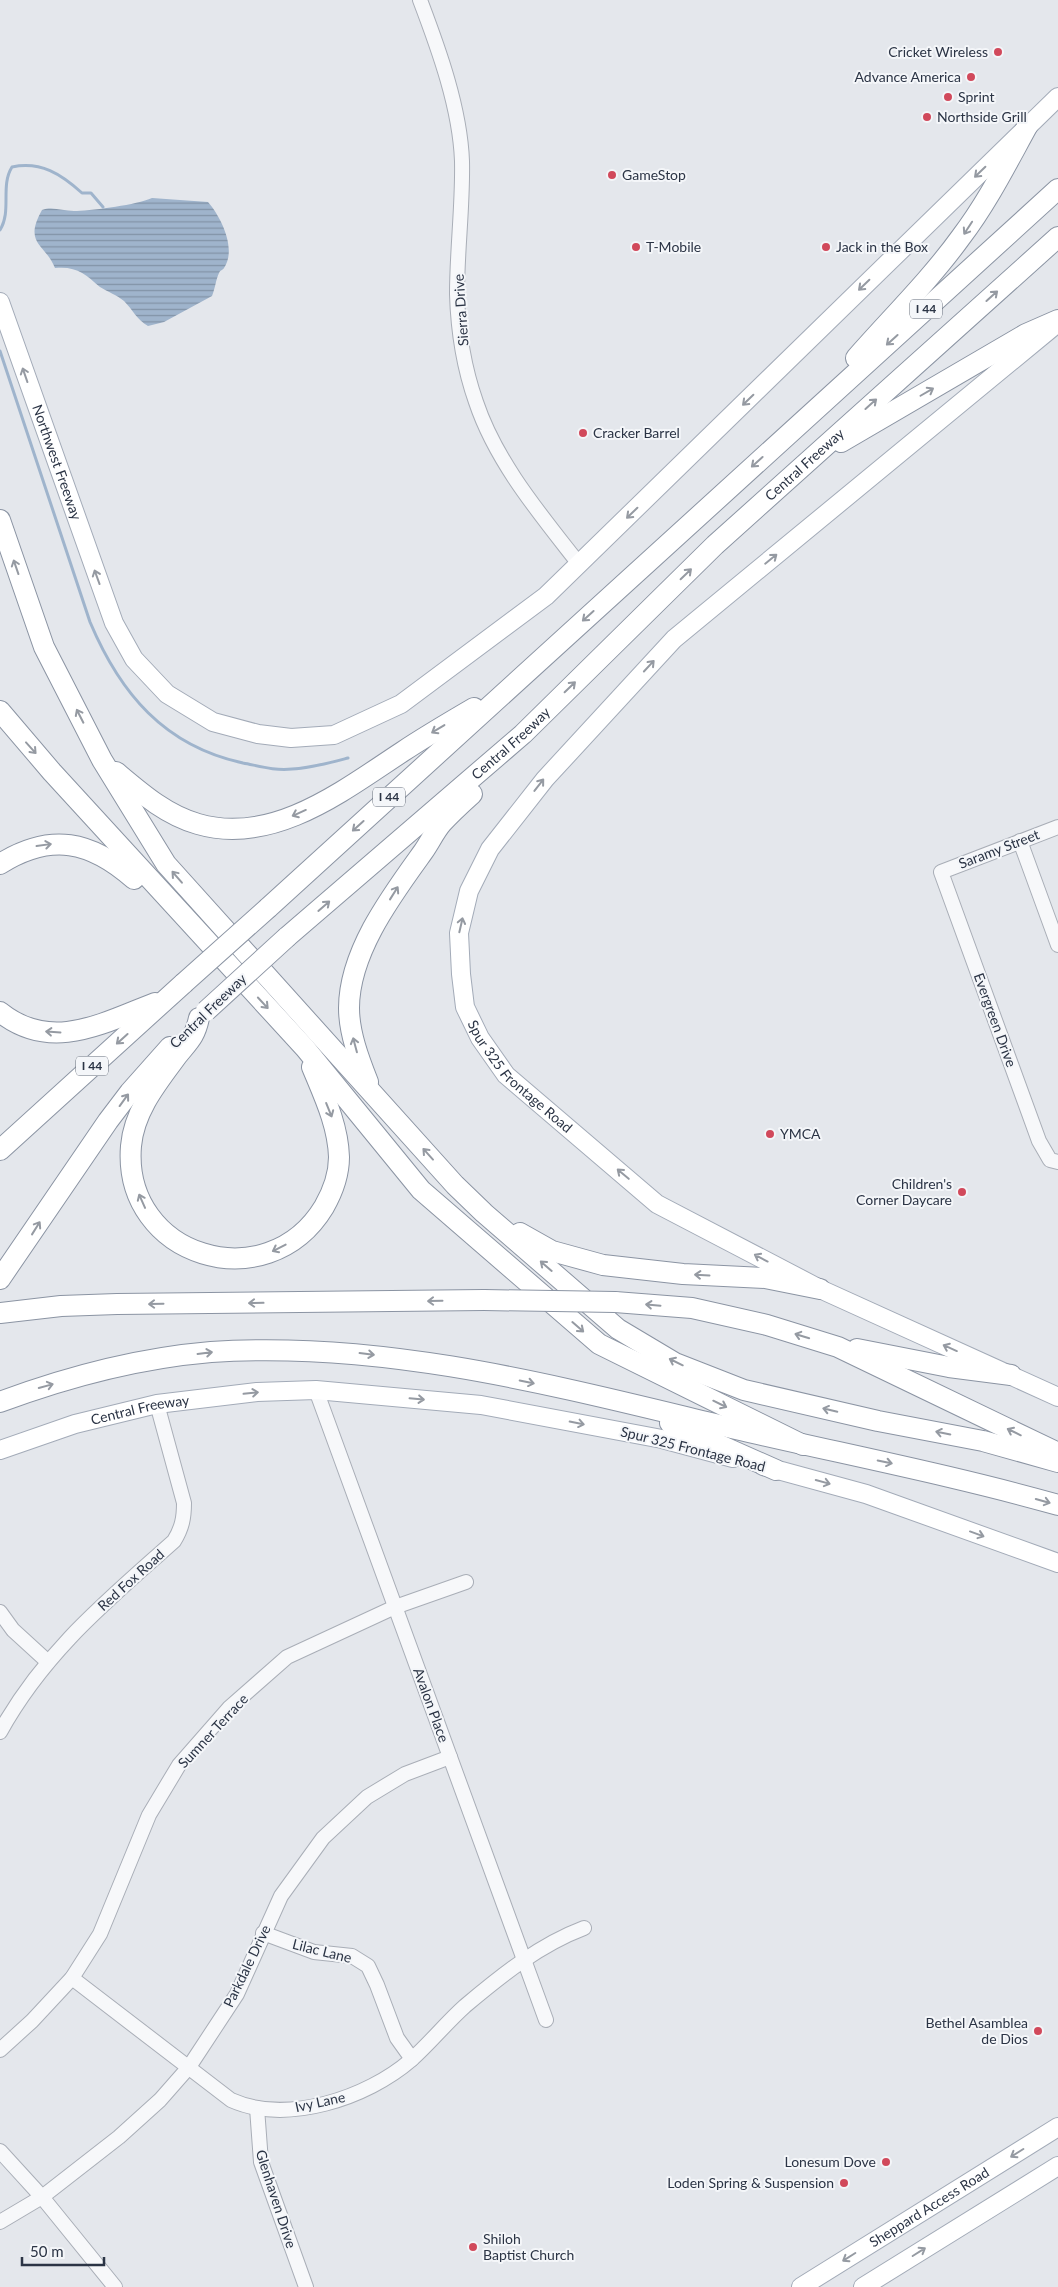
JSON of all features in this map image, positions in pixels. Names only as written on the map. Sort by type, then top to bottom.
[{"type":"highway","points":[[794,429],[932,274],[962,237],[1000,176],[1028,125]]},
{"type":"highway","name":"I 44","points":[[0,1150],[1058,189]]},
{"type":"highway","name":"Central Freeway","points":[[4,1274],[130,1092],[202,1014],[523,734],[715,545],[1058,237]]},
{"type":"highway","points":[[809,460],[1026,334],[1058,321]]},
{"type":"highway","points":[[0,520],[44,647],[102,760],[166,864],[455,1185],[484,1213],[618,1329],[675,1362],[744,1390],[878,1421],[982,1440],[1058,1462]]},
{"type":"highway","points":[[102,760],[156,804],[187,820],[216,828],[243,829],[261,826],[293,816],[324,801],[423,738],[510,687]]},
{"type":"highway","points":[[0,711],[39,757],[305,1048],[421,1190],[599,1344],[803,1445]]},
{"type":"highway","points":[[372,1091],[355,1044],[349,1008],[354,973],[377,920],[441,824],[506,761],[523,734]]},
{"type":"highway","points":[[0,864],[17,853],[36,846],[55,843],[91,850],[115,862],[169,910],[183,916]]},
{"type":"highway","points":[[0,1012],[22,1025],[38,1030],[72,1032],[93,1028],[166,999]]},
{"type":"highway","points":[[202,1014],[196,1032],[148,1097],[135,1127],[131,1146],[135,1182],[140,1201],[149,1215],[175,1241],[205,1255],[224,1259],[246,1258],[279,1249],[299,1237],[315,1222],[326,1202],[335,1182],[339,1159],[337,1136],[332,1117],[305,1048]]},
{"type":"highway","points":[[484,1213],[552,1251],[603,1265],[683,1274],[764,1278],[820,1289]]},
{"type":"highway","points":[[0,1313],[61,1306],[117,1304],[484,1300],[614,1302],[692,1308],[767,1325],[838,1347],[1058,1453]]},
{"type":"highway","points":[[838,1347],[879,1352],[949,1367],[1011,1375]]},
{"type":"highway","points":[[0,1402],[42,1387],[144,1362],[209,1352],[278,1350],[360,1353],[441,1364],[625,1403],[993,1487],[1058,1505]]},
{"type":"highway","points":[[625,1403],[776,1470]]},
{"type":"main road","points":[[579,564],[1058,97]]},
{"type":"main road","name":"Northwest Freeway","points":[[0,302],[114,623],[134,659],[167,694],[213,722],[258,734],[290,738],[334,736],[401,704],[546,596],[579,564]]},
{"type":"main road","name":"Spur 325 Frontage Road","points":[[1058,321],[674,639],[544,779],[490,849],[469,891],[459,933],[460,974],[465,1007],[480,1038],[506,1075],[657,1204],[820,1289],[1058,1397]]},
{"type":"main road","name":"Spur 325 Frontage Road","points":[[316,1390],[481,1405],[662,1439],[866,1494],[1058,1563]]},
{"type":"main road","name":"Central Freeway","points":[[0,1450],[75,1424],[157,1404],[257,1392],[316,1390]]},
{"type":"main road","name":"Sheppard Access Road","points":[[801,2287],[1058,2127]]},
{"type":"main road","points":[[863,2287],[1058,2166]]},
{"type":"street","name":"Sierra Drive","points":[[420,0],[448,83],[462,158],[462,218],[457,294],[460,326],[473,392],[488,433],[501,456],[579,564]]},
{"type":"street","name":"Saramy Street","points":[[941,872],[1058,827]]},
{"type":"street","points":[[1020,841],[1058,945]]},
{"type":"street","name":"Evergreen Drive","points":[[941,872],[1039,1141],[1050,1160],[1058,1162]]},
{"type":"street","name":"Avalon Place","points":[[316,1390],[546,2020]]},
{"type":"street","name":"Red Fox Road","points":[[0,1732],[48,1662],[92,1614],[174,1541],[180,1531],[184,1518],[184,1503],[157,1404]]},
{"type":"street","name":"Sumner Terrace","points":[[0,2050],[32,2021],[72,1978],[100,1934],[149,1816],[179,1766],[229,1708],[287,1657],[395,1607],[466,1582]]},
{"type":"street","points":[[0,1612],[13,1630],[48,1662]]},
{"type":"street","name":"Parkdale Drive","points":[[0,2222],[42,2197],[119,2138],[160,2100],[189,2067],[237,1994],[281,1896],[323,1838],[367,1797],[405,1774],[450,1757]]},
{"type":"street","name":"Ivy Lane","points":[[72,1978],[231,2100],[256,2108],[293,2109],[345,2098],[374,2085],[412,2060],[464,2008],[524,1959],[559,1938],[584,1928]]},
{"type":"street","name":"Lilac Lane","points":[[263,1933],[314,1952],[352,1956],[368,1966],[397,2038],[412,2060]]},
{"type":"street","name":"Glenhaven Drive","points":[[256,2108],[258,2148],[261,2162],[306,2287]]},
{"type":"street","points":[[0,2151],[42,2197],[115,2287]]},
{"type":"water","points":[[152,198],[208,202],[222,224],[229,252],[228,260],[219,273],[212,296],[164,322],[148,326],[138,318],[124,301],[100,287],[85,275],[69,268],[55,268],[35,237],[35,230],[42,210],[94,210],[126,205]]},
{"type":"waterway","points":[[0,230],[5,215],[7,182],[12,167],[32,166],[50,171],[66,180],[82,193],[91,193],[103,207]]},
{"type":"waterway","points":[[0,351],[90,622],[115,672],[148,713],[168,730],[190,744],[215,755],[243,763],[267,768],[286,769],[306,768],[348,758]]},
{"type":"place","name":"Cricket Wireless","points":[[998,52]]},
{"type":"place","name":"Advance America","points":[[971,77]]},
{"type":"place","name":"Sprint","points":[[948,97]]},
{"type":"place","name":"Northside Grill","points":[[927,117]]},
{"type":"place","name":"GameStop","points":[[612,175]]},
{"type":"place","name":"T-Mobile","points":[[636,247]]},
{"type":"place","name":"Jack in the Box","points":[[826,247]]},
{"type":"place","name":"Cracker Barrel","points":[[583,433]]},
{"type":"place","name":"YMCA","points":[[770,1134]]},
{"type":"place","name":"Children's Corner Daycare","points":[[962,1192]]},
{"type":"place","name":"Bethel Asamblea de Dios","points":[[1038,2031]]},
{"type":"place","name":"Lonesum Dove","points":[[886,2162]]},
{"type":"place","name":"Loden Spring & Suspension","points":[[844,2183]]},
{"type":"place","name":"Shiloh Baptist Church","points":[[473,2247]]}]
